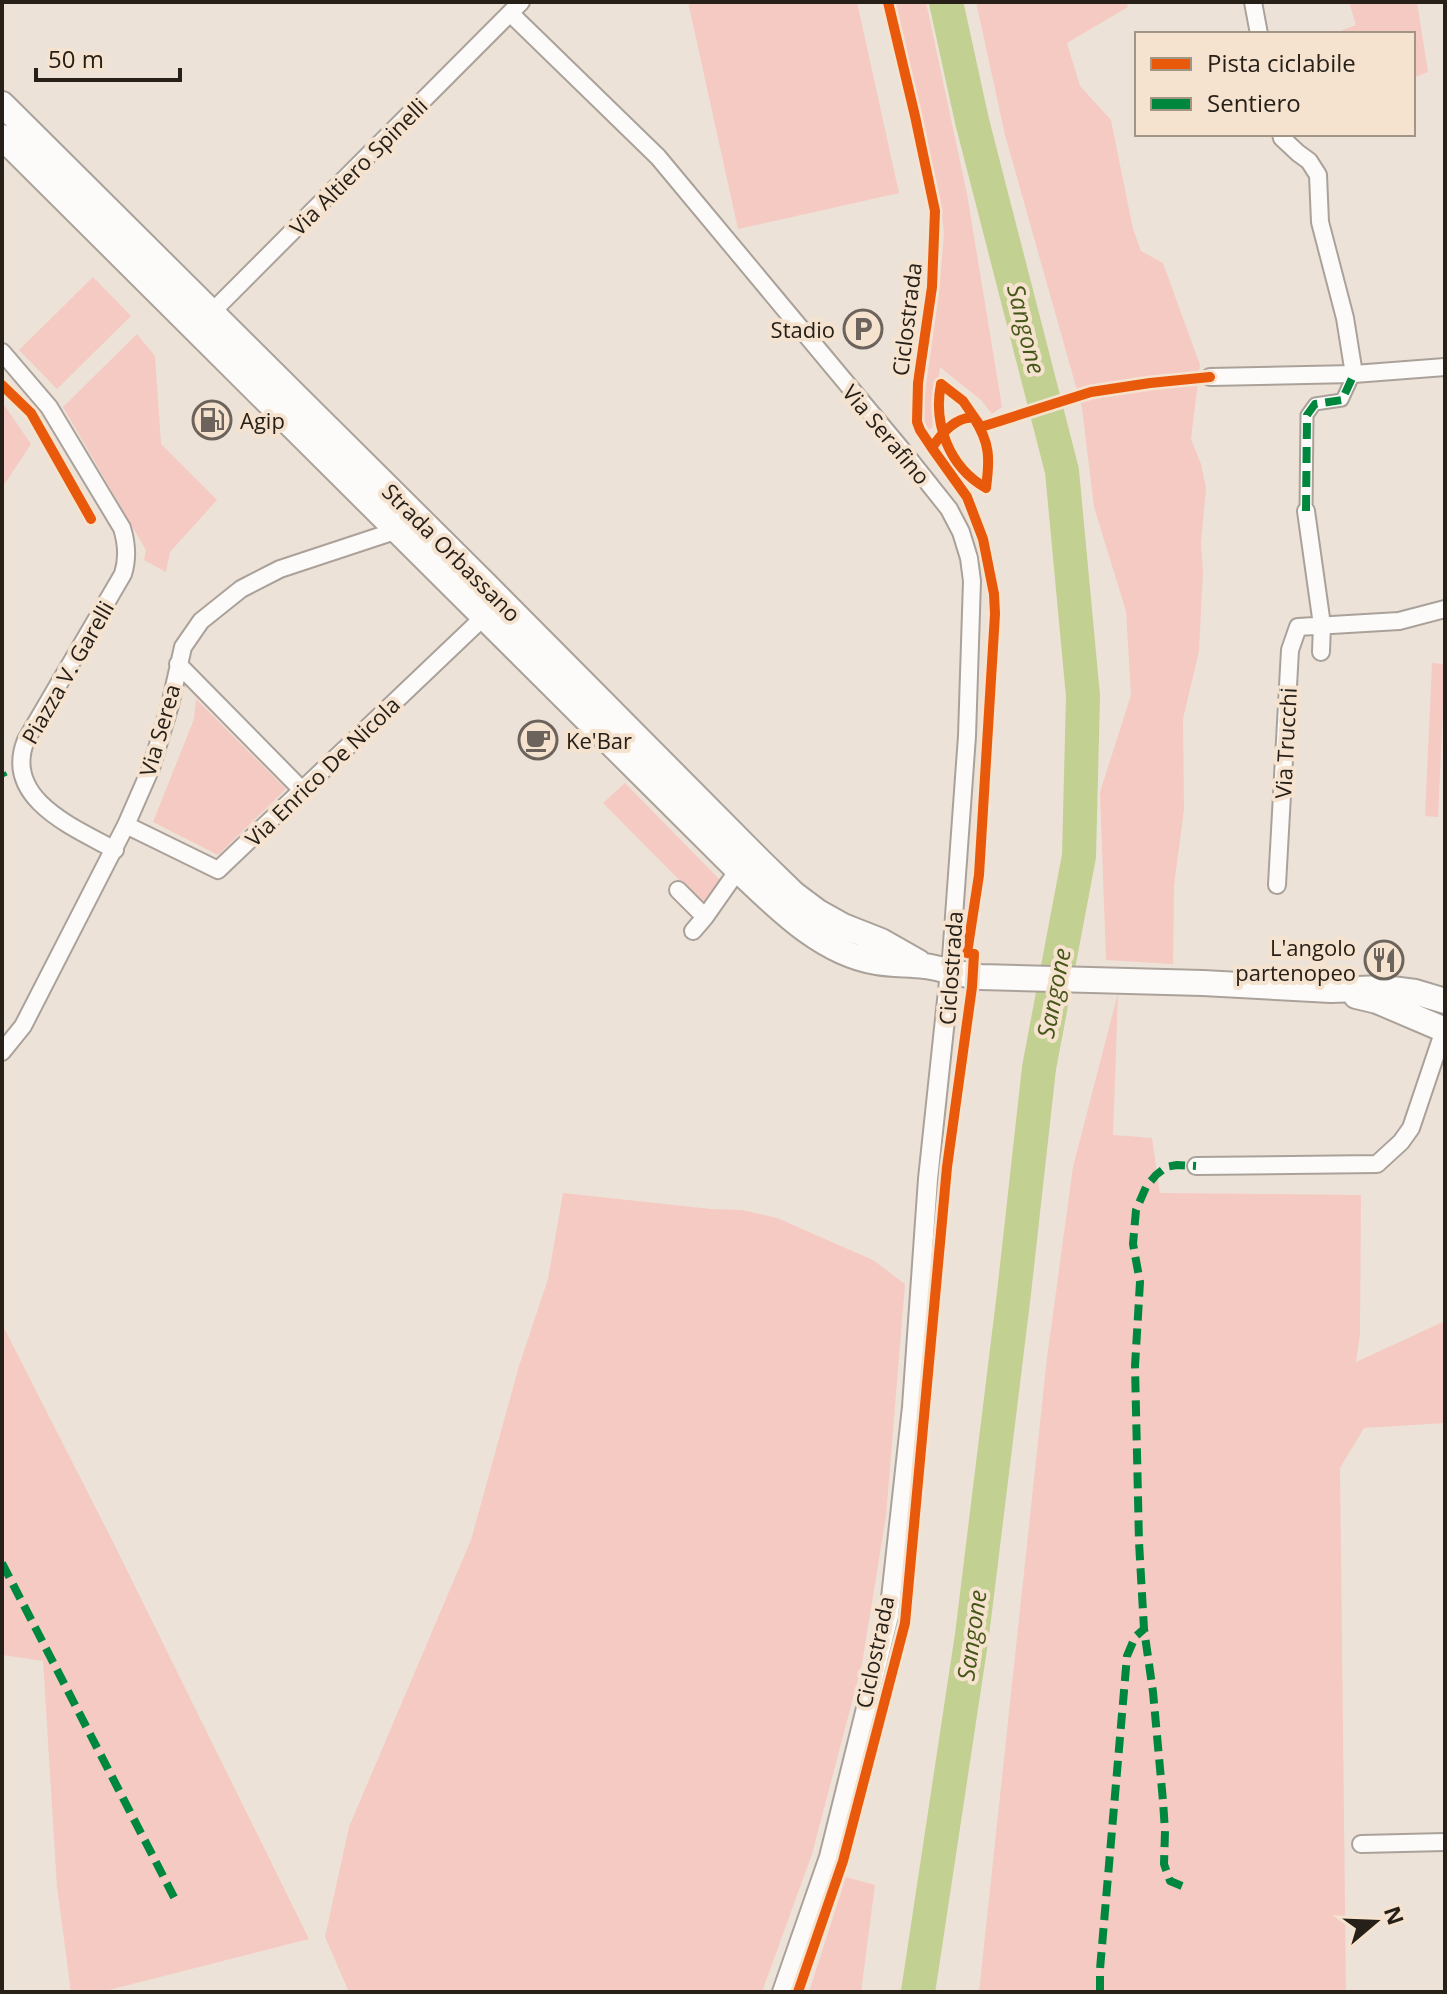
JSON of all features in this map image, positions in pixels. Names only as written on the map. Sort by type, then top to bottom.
[{"type":"main road","name":"Strada Orbassano","points":[[2,104],[204,321],[492,608],[794,894],[831,919],[939,970]]},
{"type":"main road","name":"Strada Orbassano","points":[[2,137],[204,321]]},
{"type":"main road","name":"Strada Orbassano","points":[[492,608],[738,870],[799,925],[849,954],[874,962],[939,970]]},
{"type":"main road","points":[[939,970],[981,977],[1331,990],[1384,988],[1415,992],[1445,1001]]},
{"type":"main road","points":[[1331,990],[1377,1001],[1445,1029]]},
{"type":"street","points":[[1253,2],[1259,32]]},
{"type":"street","name":"Via Altiero Spinelli","points":[[204,321],[516,8]]},
{"type":"street","name":"Via Serafino","points":[[516,8],[658,157],[902,450],[949,509],[961,532],[972,581],[967,736],[939,970]]},
{"type":"street","points":[[1282,136],[1309,161],[1318,175],[1320,222],[1345,318],[1354,374],[1342,400],[1315,404],[1307,415],[1306,511],[1322,625],[1321,652]]},
{"type":"street","name":"Piazza V. Garelli","points":[[2,352],[49,407],[122,528],[126,542],[127,562],[123,574],[26,740],[20,767],[38,801],[53,816],[115,850]]},
{"type":"street","points":[[1210,377],[1354,374],[1445,367]]},
{"type":"street","name":"Via Serea","points":[[2,1052],[23,1026],[115,850],[151,768],[183,647],[201,621],[241,589],[280,569],[406,522]]},
{"type":"street","name":"Via Enrico De Nicola","points":[[126,825],[218,870],[492,608]]},
{"type":"street","name":"Via Trucchi","points":[[1277,885],[1290,650],[1298,627],[1399,621],[1445,609]]},
{"type":"street","points":[[178,664],[302,790]]},
{"type":"street","points":[[693,931],[738,870]]},
{"type":"street","points":[[678,890],[705,917]]},
{"type":"street","points":[[782,1992],[829,1857],[889,1616],[912,1407],[939,970]]},
{"type":"street","points":[[1196,1166],[1377,1164],[1411,1128],[1445,1029]]},
{"type":"street","points":[[1361,1844],[1445,1842]]},
{"type":"shaded area","points":[[688,2],[857,2],[899,193],[738,229]]},
{"type":"shaded area","points":[[895,2],[926,2],[967,194],[1002,407],[992,414],[981,400],[940,367],[932,428],[925,430],[922,415],[944,233],[939,193]]},
{"type":"shaded area","points":[[976,2],[1126,2],[1128,7],[1067,43],[1080,86],[1111,120],[1133,229],[1141,251],[1163,263],[1200,365],[1191,439],[1206,488],[1201,543],[1203,572],[1199,651],[1183,719],[1184,809],[1174,886],[1173,964],[1106,960],[1100,792],[1131,695],[1126,611],[1094,507],[1082,408],[1005,135]]},
{"type":"shaded area","points":[[1349,2],[1417,2],[1428,72],[1415,77],[1415,32],[1337,32],[1356,25]]},
{"type":"shaded area","points":[[93,277],[131,316],[57,389],[19,350]]},
{"type":"shaded area","points":[[137,334],[155,356],[161,444],[217,500],[170,552],[166,572],[144,560],[146,550],[63,407]]},
{"type":"shaded area","points":[[2,402],[31,444],[2,488]]},
{"type":"shaded area","points":[[1432,663],[1445,664],[1438,817],[1425,816]]},
{"type":"shaded area","points":[[196,699],[286,789],[218,855],[153,822],[194,719]]},
{"type":"shaded area","points":[[625,783],[721,881],[706,907],[603,803]]},
{"type":"shaded area","points":[[1118,993],[1113,1135],[1152,1138],[1160,1193],[1361,1195],[1360,1334],[1356,1362],[1445,1321],[1445,1423],[1364,1428],[1340,1468],[1346,1992],[979,1992],[1047,1358],[1073,1167]]},
{"type":"shaded area","points":[[563,1193],[742,1210],[777,1218],[873,1260],[905,1284],[886,1516],[862,1664],[812,1854],[762,1992],[349,1992],[325,1937],[349,1827],[471,1540],[519,1366],[548,1279]]},
{"type":"shaded area","points":[[2,1324],[309,1939],[101,1992],[71,1992],[57,1887],[43,1661],[2,1655]]},
{"type":"shaded area","points":[[846,1877],[875,1885],[861,1992],[809,1992]]},
{"type":"waterway","name":"Sangone","points":[[918,1992],[972,1635],[1039,1068],[1079,856],[1083,696],[1062,471],[972,121],[946,2]]},
{"type":"marked path","points":[[1306,511],[1307,415],[1315,404],[1342,400],[1354,374]]},
{"type":"marked path","points":[[2,773],[4,777]]},
{"type":"marked path","points":[[1182,1886],[1170,1881],[1164,1864],[1163,1801],[1144,1629],[1135,1366],[1140,1282],[1133,1244],[1136,1210],[1146,1187],[1166,1167],[1196,1166]]},
{"type":"marked path","points":[[2,1563],[177,1903]]},
{"type":"marked path","points":[[1100,1992],[1127,1656],[1135,1637],[1144,1629]]},
{"type":"cycle path","name":"Ciclostrada","points":[[798,1992],[843,1861],[905,1623],[947,1167],[972,987],[974,954],[967,953],[979,875],[995,614],[983,539],[967,497],[917,422],[918,383],[932,287],[935,211],[888,2]]},
{"type":"cycle path","points":[[932,448],[940,437],[944,432],[955,423],[974,418],[988,451],[986,488],[962,469],[947,443],[942,429],[939,414],[941,384],[963,401],[981,427],[1091,392],[1210,377]]},
{"type":"cycle path","points":[[2,385],[31,413],[91,519]]},
{"type":"place","name":"Stadio","points":[[863,329]]},
{"type":"place","name":"Agip","points":[[212,420]]},
{"type":"place","name":"Ke'Bar","points":[[538,740]]},
{"type":"place","name":"L'angolo partenopeo","points":[[1384,960]]}]
